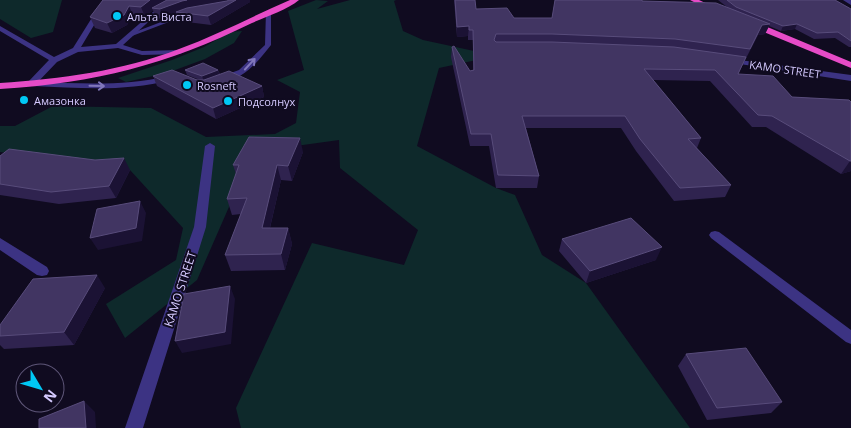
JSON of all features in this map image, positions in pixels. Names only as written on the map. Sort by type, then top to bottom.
[{"type":"highway","points":[[0,86],[56,81],[132,67],[180,52],[296,0]]},
{"type":"highway","points":[[693,0],[723,12]]},
{"type":"highway","points":[[740,19],[851,65]]},
{"type":"street","points":[[76,50],[106,0]]},
{"type":"street","points":[[118,46],[155,13],[182,0]]},
{"type":"street","points":[[846,0],[851,3]]},
{"type":"street","points":[[0,28],[54,60]]},
{"type":"street","points":[[31,84],[54,60],[76,50],[118,46],[142,53],[180,52]]},
{"type":"street","name":"KAMO STREET","points":[[720,60],[851,78]]},
{"type":"street","name":"KAMO STREET","points":[[134,428],[200,227],[210,146]]},
{"type":"street","points":[[0,243],[42,271]]},
{"type":"lane","points":[[130,35],[198,11]]},
{"type":"lane","points":[[211,84],[242,72],[268,45],[268,12]]},
{"type":"lane","points":[[31,84],[120,86],[148,84],[176,75]]},
{"type":"lane","points":[[715,235],[851,338]]},
{"type":"green space","points":[[0,0],[62,0],[53,32],[31,38],[0,19]]},
{"type":"green space","points":[[316,0],[328,1],[317,9],[350,0],[396,0],[394,1],[403,31],[423,40],[488,54],[486,58],[439,68],[417,146],[496,188],[515,195],[542,255],[586,283],[690,428],[241,428],[236,408],[312,243],[404,265],[418,230],[340,168],[339,140],[253,152],[197,280],[125,338],[106,304],[176,260],[183,228],[130,170],[0,152],[0,126],[15,126],[53,106],[151,108],[206,137],[275,134],[296,123],[300,92],[277,80],[304,70],[288,11]]},
{"type":"green space","points":[[242,31],[234,43],[205,59],[167,73],[126,82],[118,78],[204,47],[230,32]]},
{"type":"building","points":[[103,0],[150,0],[141,7],[129,6],[124,15],[107,23],[90,17]]},
{"type":"building","points":[[167,0],[187,0],[160,9],[152,8]]},
{"type":"building","points":[[236,0],[208,16],[176,12],[187,8]]},
{"type":"building","points":[[455,0],[475,0],[476,9],[507,8],[514,18],[552,18],[555,0],[642,0],[716,3],[770,24],[762,25],[750,49],[675,39],[552,34],[496,34],[494,40],[496,42],[552,42],[674,47],[746,57],[738,74],[773,76],[792,97],[849,100],[851,102],[851,161],[772,116],[758,115],[715,70],[644,69],[701,138],[688,139],[731,185],[680,188],[640,139],[625,116],[522,116],[539,176],[498,175],[491,134],[471,134],[452,47],[454,46],[470,71],[474,70],[473,30],[469,30],[469,26],[457,27]]},
{"type":"building","points":[[727,0],[835,0],[851,9],[851,41],[838,32],[817,33],[797,24],[783,26],[736,7]]},
{"type":"building","points":[[203,63],[218,70],[202,76],[185,70]]},
{"type":"building","points":[[172,70],[197,80],[204,80],[229,71],[262,86],[213,108],[153,76]]},
{"type":"building","points":[[249,137],[300,138],[288,166],[277,165],[262,228],[288,228],[281,254],[225,255],[247,198],[227,199],[239,165],[233,165]]},
{"type":"building","points":[[9,149],[95,160],[124,158],[109,186],[51,192],[0,184],[0,156]]},
{"type":"building","points":[[140,201],[136,228],[90,238],[97,209]]},
{"type":"building","points":[[631,218],[662,247],[590,271],[562,239]]},
{"type":"building","points":[[97,275],[64,332],[0,336],[0,325],[33,279]]},
{"type":"building","points":[[230,286],[225,332],[175,341],[184,294]]},
{"type":"building","points":[[746,348],[782,402],[717,408],[686,354]]},
{"type":"building","points":[[84,401],[86,428],[39,428],[39,419],[54,413],[65,413],[65,409]]},
{"type":"place","name":"Альта Виста","points":[[117,16]]},
{"type":"place","name":"Rosneft","points":[[187,85]]},
{"type":"place","name":"Амазонка","points":[[24,100]]},
{"type":"place","name":"Подсолнух","points":[[228,101]]}]
